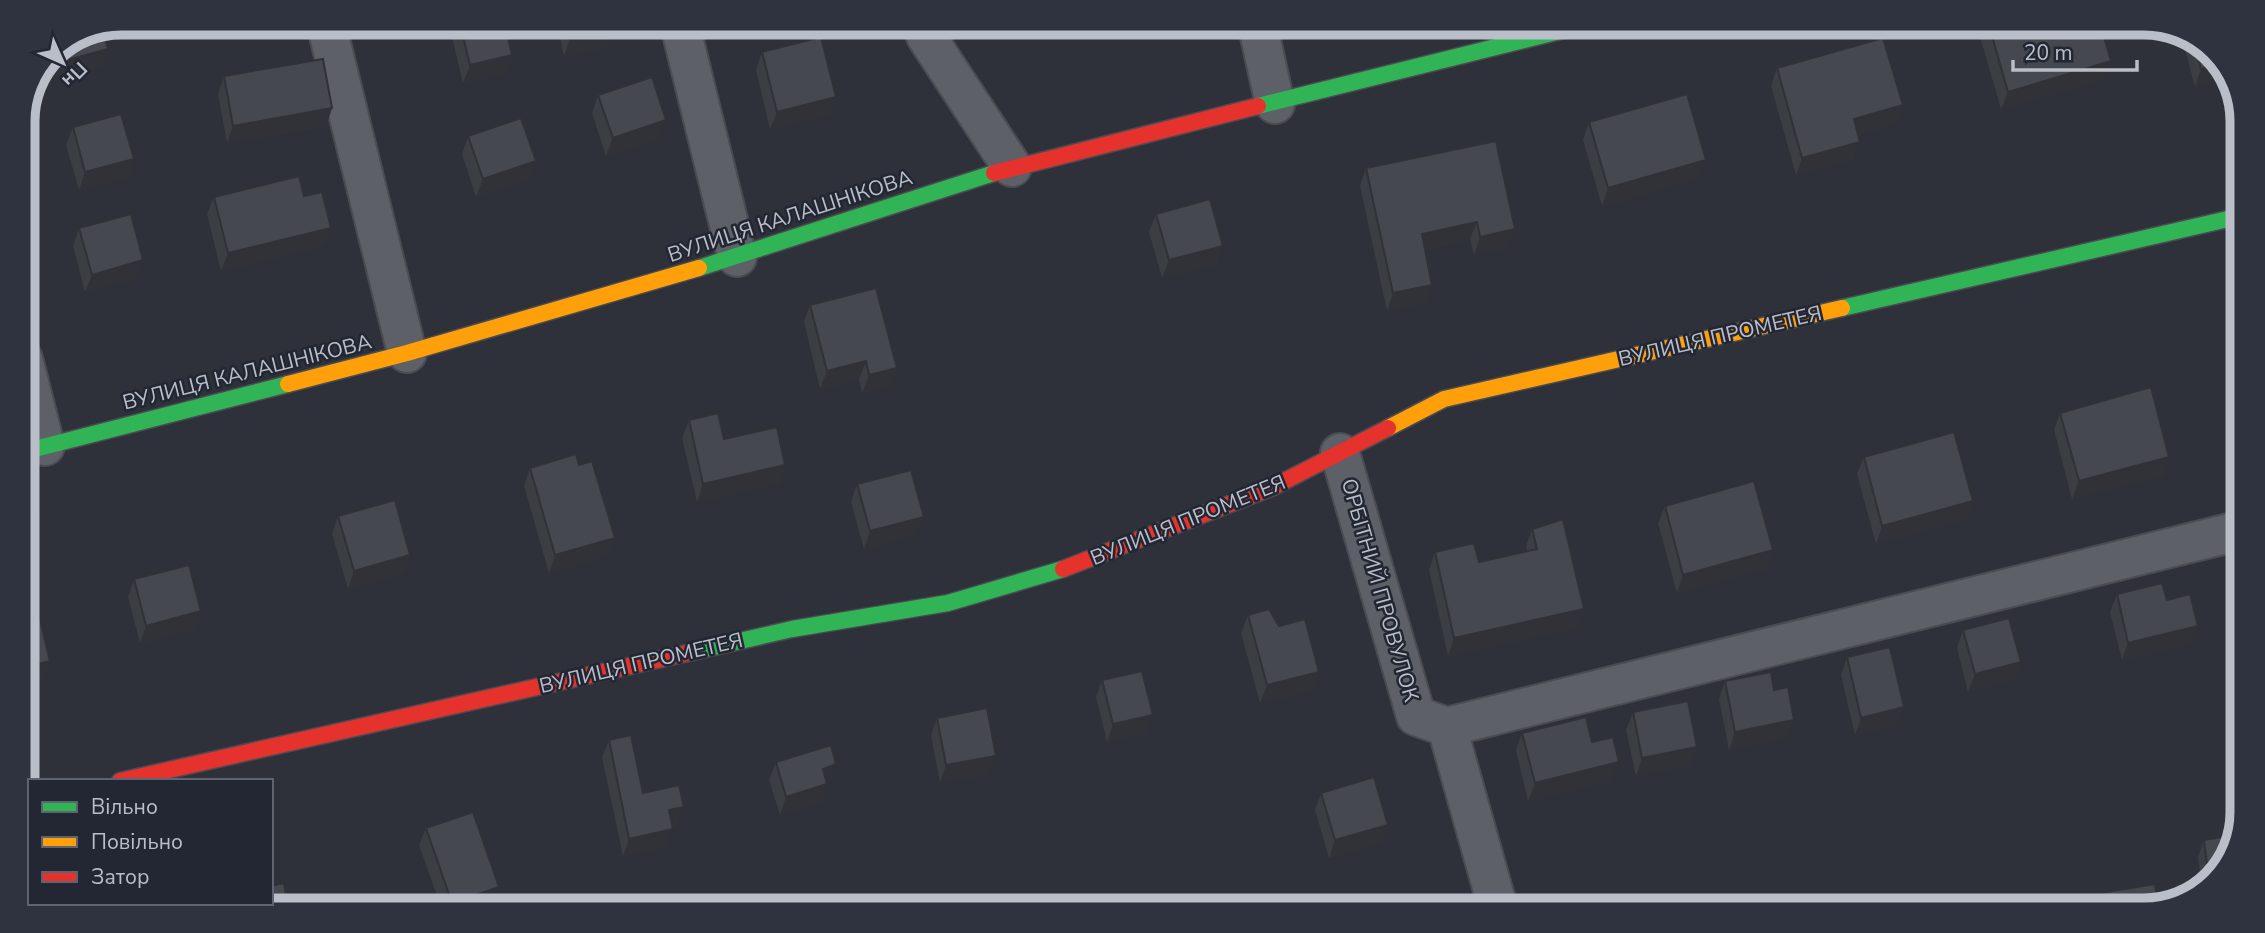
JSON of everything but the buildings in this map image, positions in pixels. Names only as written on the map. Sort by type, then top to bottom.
[{"type":"street","points":[[329,35],[407,353]]},
{"type":"street","points":[[682,35],[737,257]]},
{"type":"street","points":[[926,35],[1012,167]]},
{"type":"street","points":[[1260,35],[1275,104]]},
{"type":"street","name":"ВУЛИЦЯ КАЛАШНІКОВА","points":[[35,449],[407,353],[737,257],[1012,167],[1275,104],[1545,35]]},
{"type":"street","name":"ВУЛИЦЯ ПРОМЕТЕЯ","points":[[129,779],[792,629],[948,603],[1076,565],[1271,488],[1444,399],[2230,219]]},
{"type":"street","name":"ОРБІТНИЙ ПРОВУЛОК","points":[[1340,453],[1416,716],[1447,727]]},
{"type":"street","points":[[1495,898],[1447,727],[2230,533]]},
{"type":"traffic: fast","points":[[1258,106],[1544,35]]},
{"type":"traffic: fast","points":[[699,268],[994,173]]},
{"type":"traffic: fast","points":[[1842,308],[2230,219]]},
{"type":"traffic: fast","points":[[35,449],[288,384]]},
{"type":"traffic: fast","points":[[692,652],[792,629],[948,603],[1063,569]]},
{"type":"traffic: slow","points":[[288,384],[407,353],[699,268]]},
{"type":"traffic: slow","points":[[1388,428],[1444,399],[1842,308]]},
{"type":"traffic: jam","points":[[994,173],[1258,106]]},
{"type":"traffic: jam","points":[[1063,569],[1271,488],[1388,428]]},
{"type":"traffic: jam","points":[[129,779],[692,652]]}]
